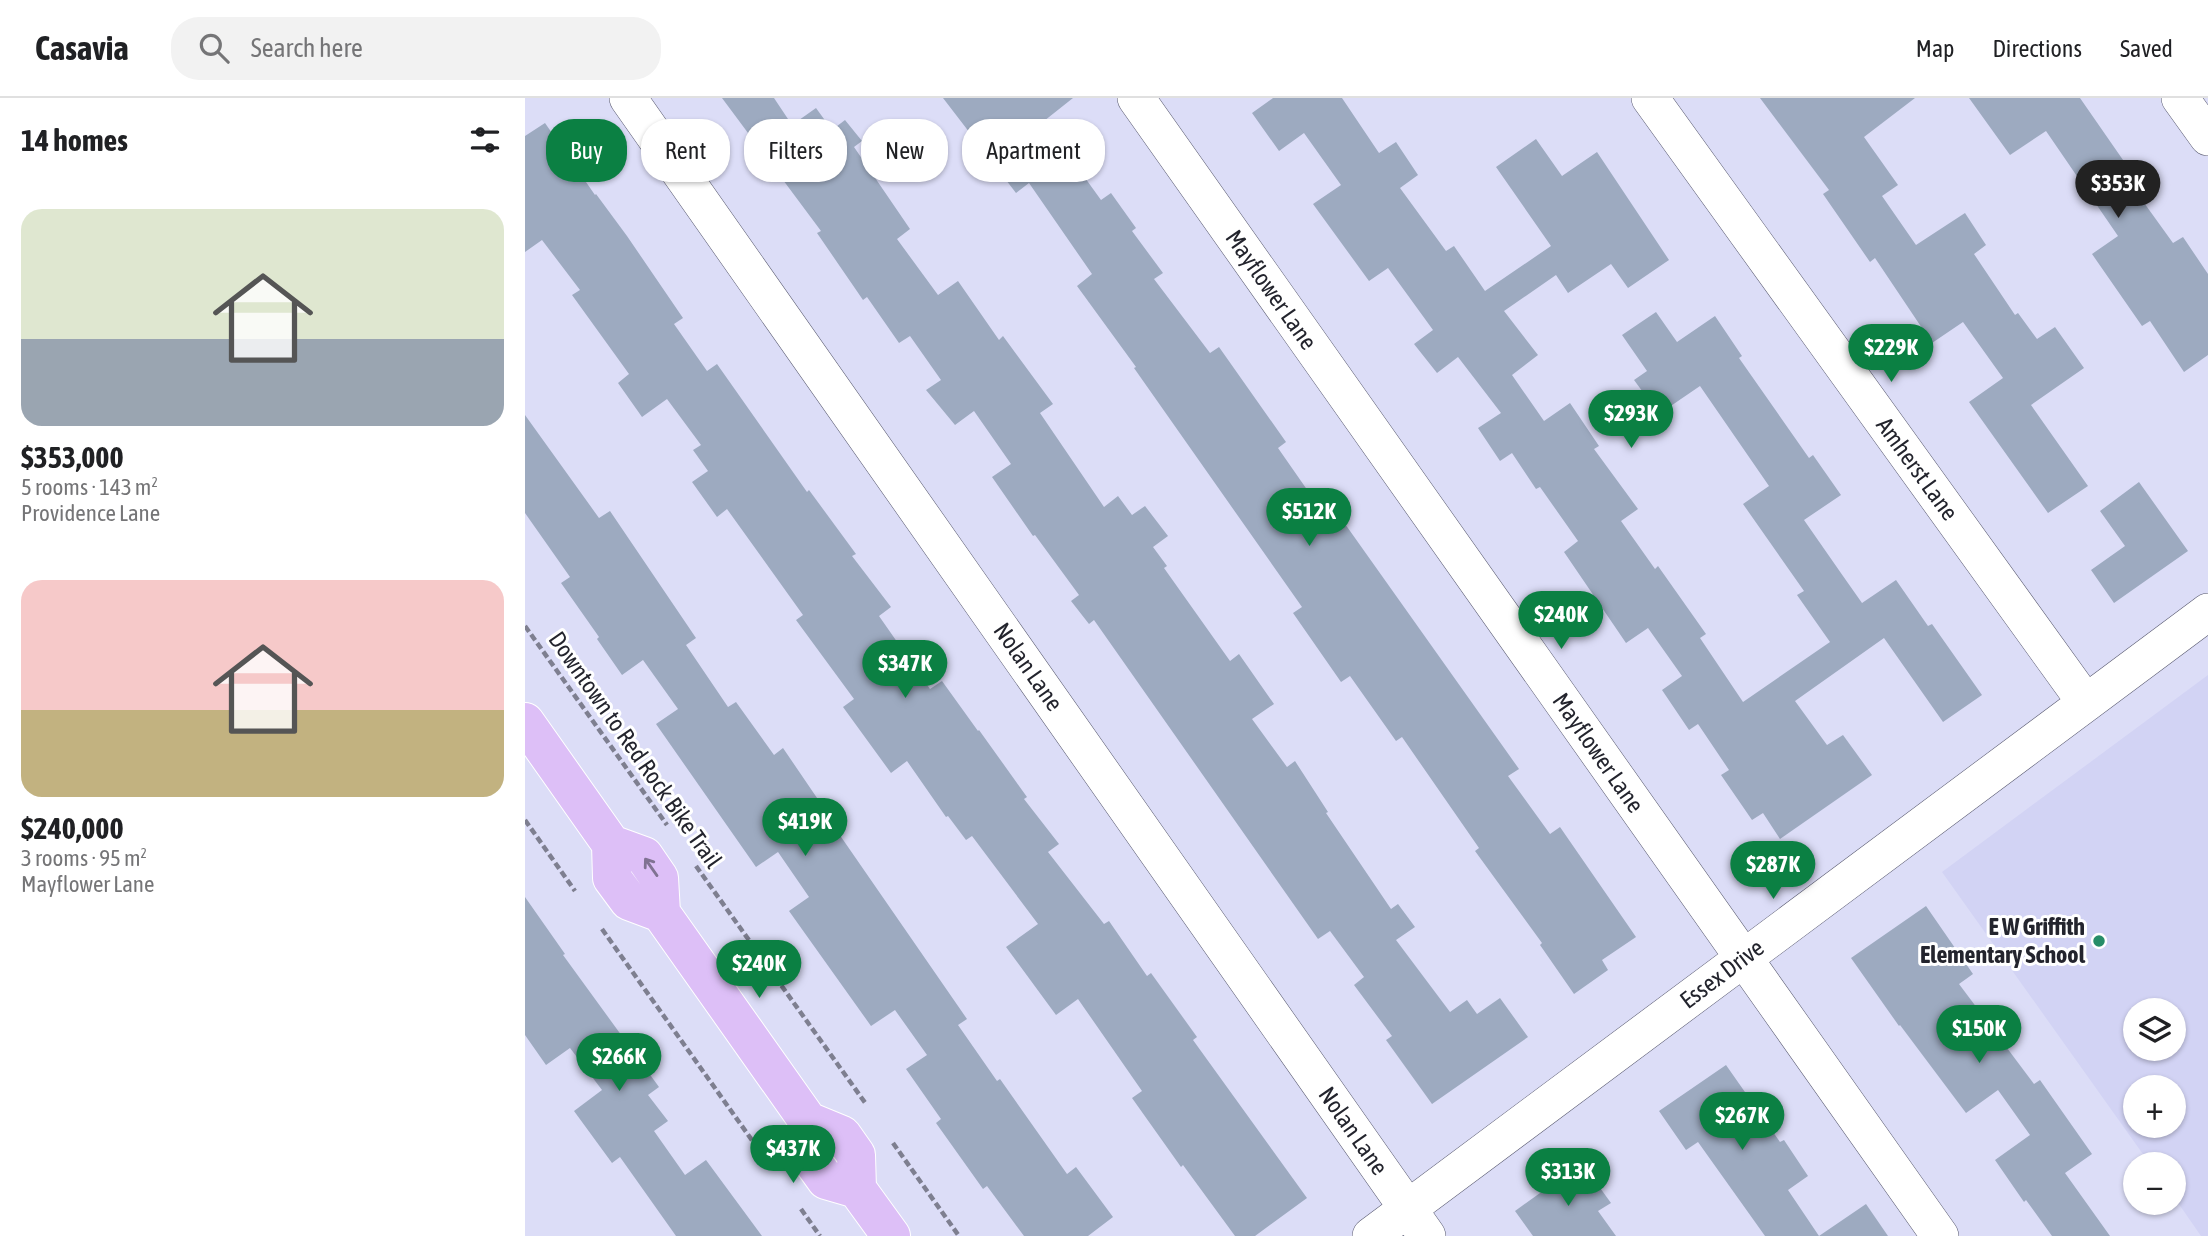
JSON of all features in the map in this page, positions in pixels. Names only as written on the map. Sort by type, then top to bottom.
[{"type":"main road","points":[[525,722],[611,844],[612,878],[629,901],[661,913],[808,1121],[808,1155],[826,1180],[857,1189],[891,1236]]},
{"type":"street","name":"Nolan Lane","points":[[628,98],[1418,1223]]},
{"type":"street","name":"Mayflower Lane","points":[[1136,98],[1940,1236]]},
{"type":"street","name":"Amherst Lane","points":[[1650,98],[2086,703]]},
{"type":"street","points":[[2180,98],[2208,137]]},
{"type":"street","name":"Essex Drive","points":[[1371,1236],[1418,1223],[1743,959],[2208,612]]},
{"type":"path","name":"Downtown to Red Rock Bike Trail","points":[[525,626],[674,835]]},
{"type":"path","points":[[525,820],[581,899]]},
{"type":"path","name":"Downtown to Red Rock Bike Trail","points":[[690,857],[872,1113]]},
{"type":"path","points":[[597,921],[772,1168]]},
{"type":"path","points":[[887,1135],[960,1236]]},
{"type":"path","points":[[796,1202],[820,1236]]},
{"type":"shaded area","name":"E W Griffith Elementary School","points":[[2208,675],[2208,1236],[2201,1236],[2186,1214],[2186,1152],[2141,1152],[2131,1138],[2186,1138],[2186,1075],[2123,1075],[2123,1126],[1942,872]]},
{"type":"building","points":[[722,98],[774,98],[788,119],[744,119],[744,128]]},
{"type":"building","points":[[943,98],[1073,98],[1047,119],[962,119],[962,123]]},
{"type":"building","points":[[1273,98],[1342,98],[1379,153],[1396,142],[1418,175],[1400,188],[1446,251],[1454,246],[1485,291],[1551,246],[1496,167],[1536,139],[1562,176],[1597,152],[1669,260],[1628,288],[1611,264],[1568,293],[1556,275],[1504,311],[1538,355],[1512,375],[1544,421],[1570,403],[1599,446],[1594,449],[1638,509],[1621,521],[1655,569],[1658,566],[1706,634],[1700,638],[1743,702],[1830,642],[1797,595],[1804,591],[1743,504],[1769,486],[1700,386],[1659,414],[1634,380],[1647,371],[1622,335],[1656,312],[1677,342],[1715,316],[1742,356],[1739,358],[1809,458],[1813,455],[1841,495],[1804,520],[1862,603],[1896,580],[1928,626],[1932,624],[1982,695],[1943,722],[1884,638],[1795,701],[1827,745],[1843,735],[1872,775],[1780,839],[1763,813],[1752,820],[1721,775],[1729,770],[1698,724],[1689,730],[1662,690],[1682,676],[1648,628],[1626,643],[1564,552],[1578,541],[1540,487],[1536,489],[1512,453],[1500,461],[1478,428],[1501,413],[1458,357],[1437,373],[1414,344],[1433,330],[1388,268],[1369,281],[1313,204],[1341,185],[1304,133],[1279,151],[1252,113]]},
{"type":"building","points":[[1760,98],[1915,98],[1864,137],[1898,185],[1882,196],[1916,245],[1965,213],[1986,245],[1974,254],[2015,315],[2018,313],[2037,339],[2055,327],[2084,368],[2031,405],[2088,486],[2048,513],[1969,402],[2003,378],[1963,322],[1932,343],[1875,258],[1870,262],[1823,194],[1829,190]]},
{"type":"building","points":[[1969,98],[2080,98],[2148,196],[2142,200],[2173,243],[2183,237],[2208,274],[2208,355],[2184,372],[2150,321],[2142,326],[2092,254],[2118,236],[2046,131],[2010,155]]},
{"type":"building","points":[[816,108],[824,119],[800,119]]},
{"type":"building","points":[[847,122],[861,140],[854,147],[861,157],[861,182],[878,182],[910,229],[897,239],[938,295],[958,281],[999,340],[1003,336],[1053,404],[1040,413],[1104,507],[1118,496],[1132,515],[1145,506],[1168,536],[1153,547],[1167,566],[1164,568],[1230,661],[1239,654],[1274,704],[1252,719],[1287,767],[1295,761],[1328,812],[1326,813],[1391,909],[1398,904],[1415,927],[1396,940],[1450,1012],[1467,1000],[1477,1014],[1500,998],[1528,1037],[1432,1104],[1386,1040],[1392,1036],[1354,985],[1364,977],[1330,931],[1318,939],[1094,620],[1089,624],[1071,601],[1079,595],[992,477],[1011,464],[974,411],[955,425],[926,390],[941,380],[910,336],[899,343],[867,297],[863,300],[817,233],[821,231],[785,182],[847,182]]},
{"type":"building","points":[[545,123],[546,182],[586,182],[596,194],[683,318],[674,324],[707,371],[717,364],[807,492],[809,490],[856,554],[852,556],[891,607],[879,616],[930,689],[942,681],[979,730],[1027,797],[1024,799],[1059,844],[1048,852],[1104,924],[1109,921],[1147,976],[1151,973],[1197,1037],[1193,1040],[1307,1198],[1255,1236],[1235,1236],[1183,1165],[1181,1167],[1132,1098],[1142,1091],[1078,999],[1056,1015],[1006,947],[1038,924],[972,836],[966,840],[948,816],[946,817],[907,761],[891,773],[843,707],[854,699],[796,620],[803,615],[727,509],[717,517],[692,482],[708,471],[693,450],[701,445],[667,399],[642,417],[618,383],[629,374],[572,295],[580,290],[542,240],[525,252],[525,136]]},
{"type":"building","points":[[1008,182],[1088,182],[1101,200],[1111,193],[1136,228],[1132,231],[1163,273],[1154,279],[1210,353],[1219,347],[1286,442],[1278,448],[1324,514],[1333,507],[1519,769],[1508,776],[1550,834],[1560,827],[1636,937],[1602,960],[1608,970],[1574,994],[1540,945],[1542,943],[1475,851],[1479,848],[1402,737],[1396,741],[1350,676],[1341,682],[1293,613],[1302,607],[1077,286],[1092,274],[1029,183],[1016,193]]},
{"type":"building","points":[[525,415],[599,518],[610,511],[696,638],[686,645],[728,707],[736,702],[774,755],[783,748],[967,1019],[958,1025],[997,1081],[1000,1079],[1067,1174],[1076,1167],[1113,1217],[1088,1236],[1024,1236],[987,1186],[983,1189],[936,1123],[941,1119],[906,1069],[927,1055],[895,1010],[871,1026],[789,911],[809,897],[778,852],[756,867],[656,724],[678,709],[643,660],[622,675],[597,639],[599,637],[561,583],[570,577],[525,513]]},
{"type":"building","points":[[2139,482],[2188,551],[2114,603],[2091,570],[2125,546],[2100,511]]},
{"type":"building","points":[[525,897],[565,954],[563,955],[659,1087],[648,1095],[668,1121],[654,1131],[685,1175],[706,1160],[762,1236],[676,1236],[620,1157],[612,1163],[574,1111],[602,1090],[570,1048],[546,1065],[525,1035]]},
{"type":"building","points":[[1926,906],[1973,974],[1959,984],[2034,1084],[2040,1080],[2092,1154],[2065,1173],[2110,1236],[2052,1236],[1995,1160],[2030,1135],[1998,1090],[1966,1113],[1851,958]]},
{"type":"building","points":[[1726,1065],[1780,1142],[1784,1140],[1808,1176],[1788,1190],[1819,1236],[1765,1236],[1698,1142],[1686,1150],[1659,1111]]},
{"type":"building","points":[[1582,1163],[1611,1203],[1598,1211],[1616,1236],[1533,1236],[1515,1211]]},
{"type":"building","points":[[1866,1204],[1888,1236],[1819,1236]]},
{"type":"place","name":"E W Griffith Elementary School","points":[[2099,941]]}]
